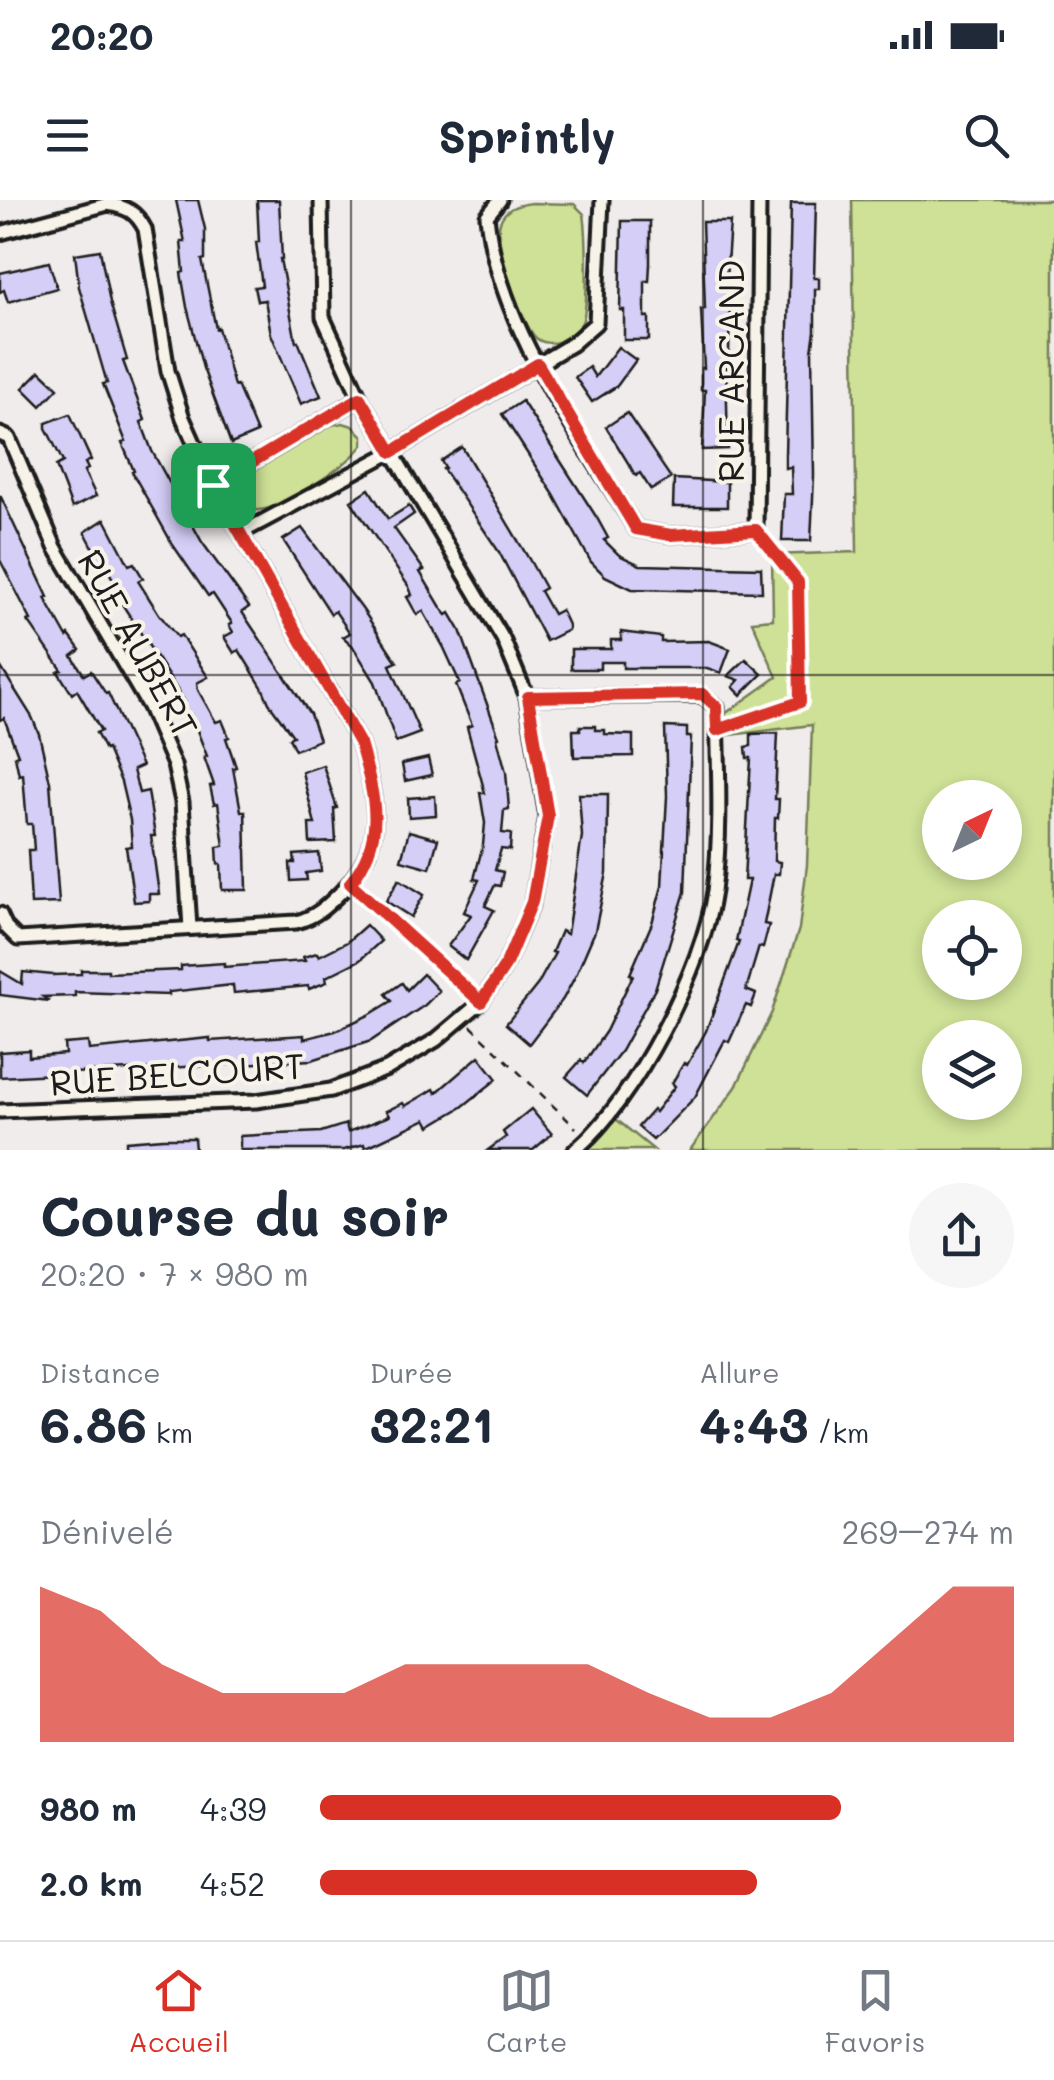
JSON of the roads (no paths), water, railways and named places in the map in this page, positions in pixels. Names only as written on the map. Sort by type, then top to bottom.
[{"type":"street","name":"RUE BELCOURT","points":[[0,1111],[256,1100],[331,1090],[387,1069],[436,1040],[481,1002],[505,966],[532,902],[548,816],[528,697],[503,638],[360,398],[323,317],[321,200]]},
{"type":"street","name":"RUE ARCAND","points":[[500,200],[486,216],[488,234],[503,288],[538,364],[636,529],[671,535],[756,530],[759,200]]},
{"type":"street","points":[[241,533],[392,452],[572,344],[596,322],[602,200]]},
{"type":"street","points":[[0,233],[108,204],[125,207],[138,215],[145,229],[168,371],[183,418],[213,485],[360,744],[372,784],[374,836],[366,862],[350,883],[311,918],[296,922],[18,939],[0,914]]},
{"type":"street","points":[[213,485],[360,398]]},
{"type":"street","name":"RUE AUBERT","points":[[0,434],[9,438],[55,546],[149,707],[174,765],[182,802],[190,928]]},
{"type":"street","points":[[528,697],[702,694],[716,706],[718,833],[714,892],[704,938],[648,1059],[611,1115],[574,1150]]}]
